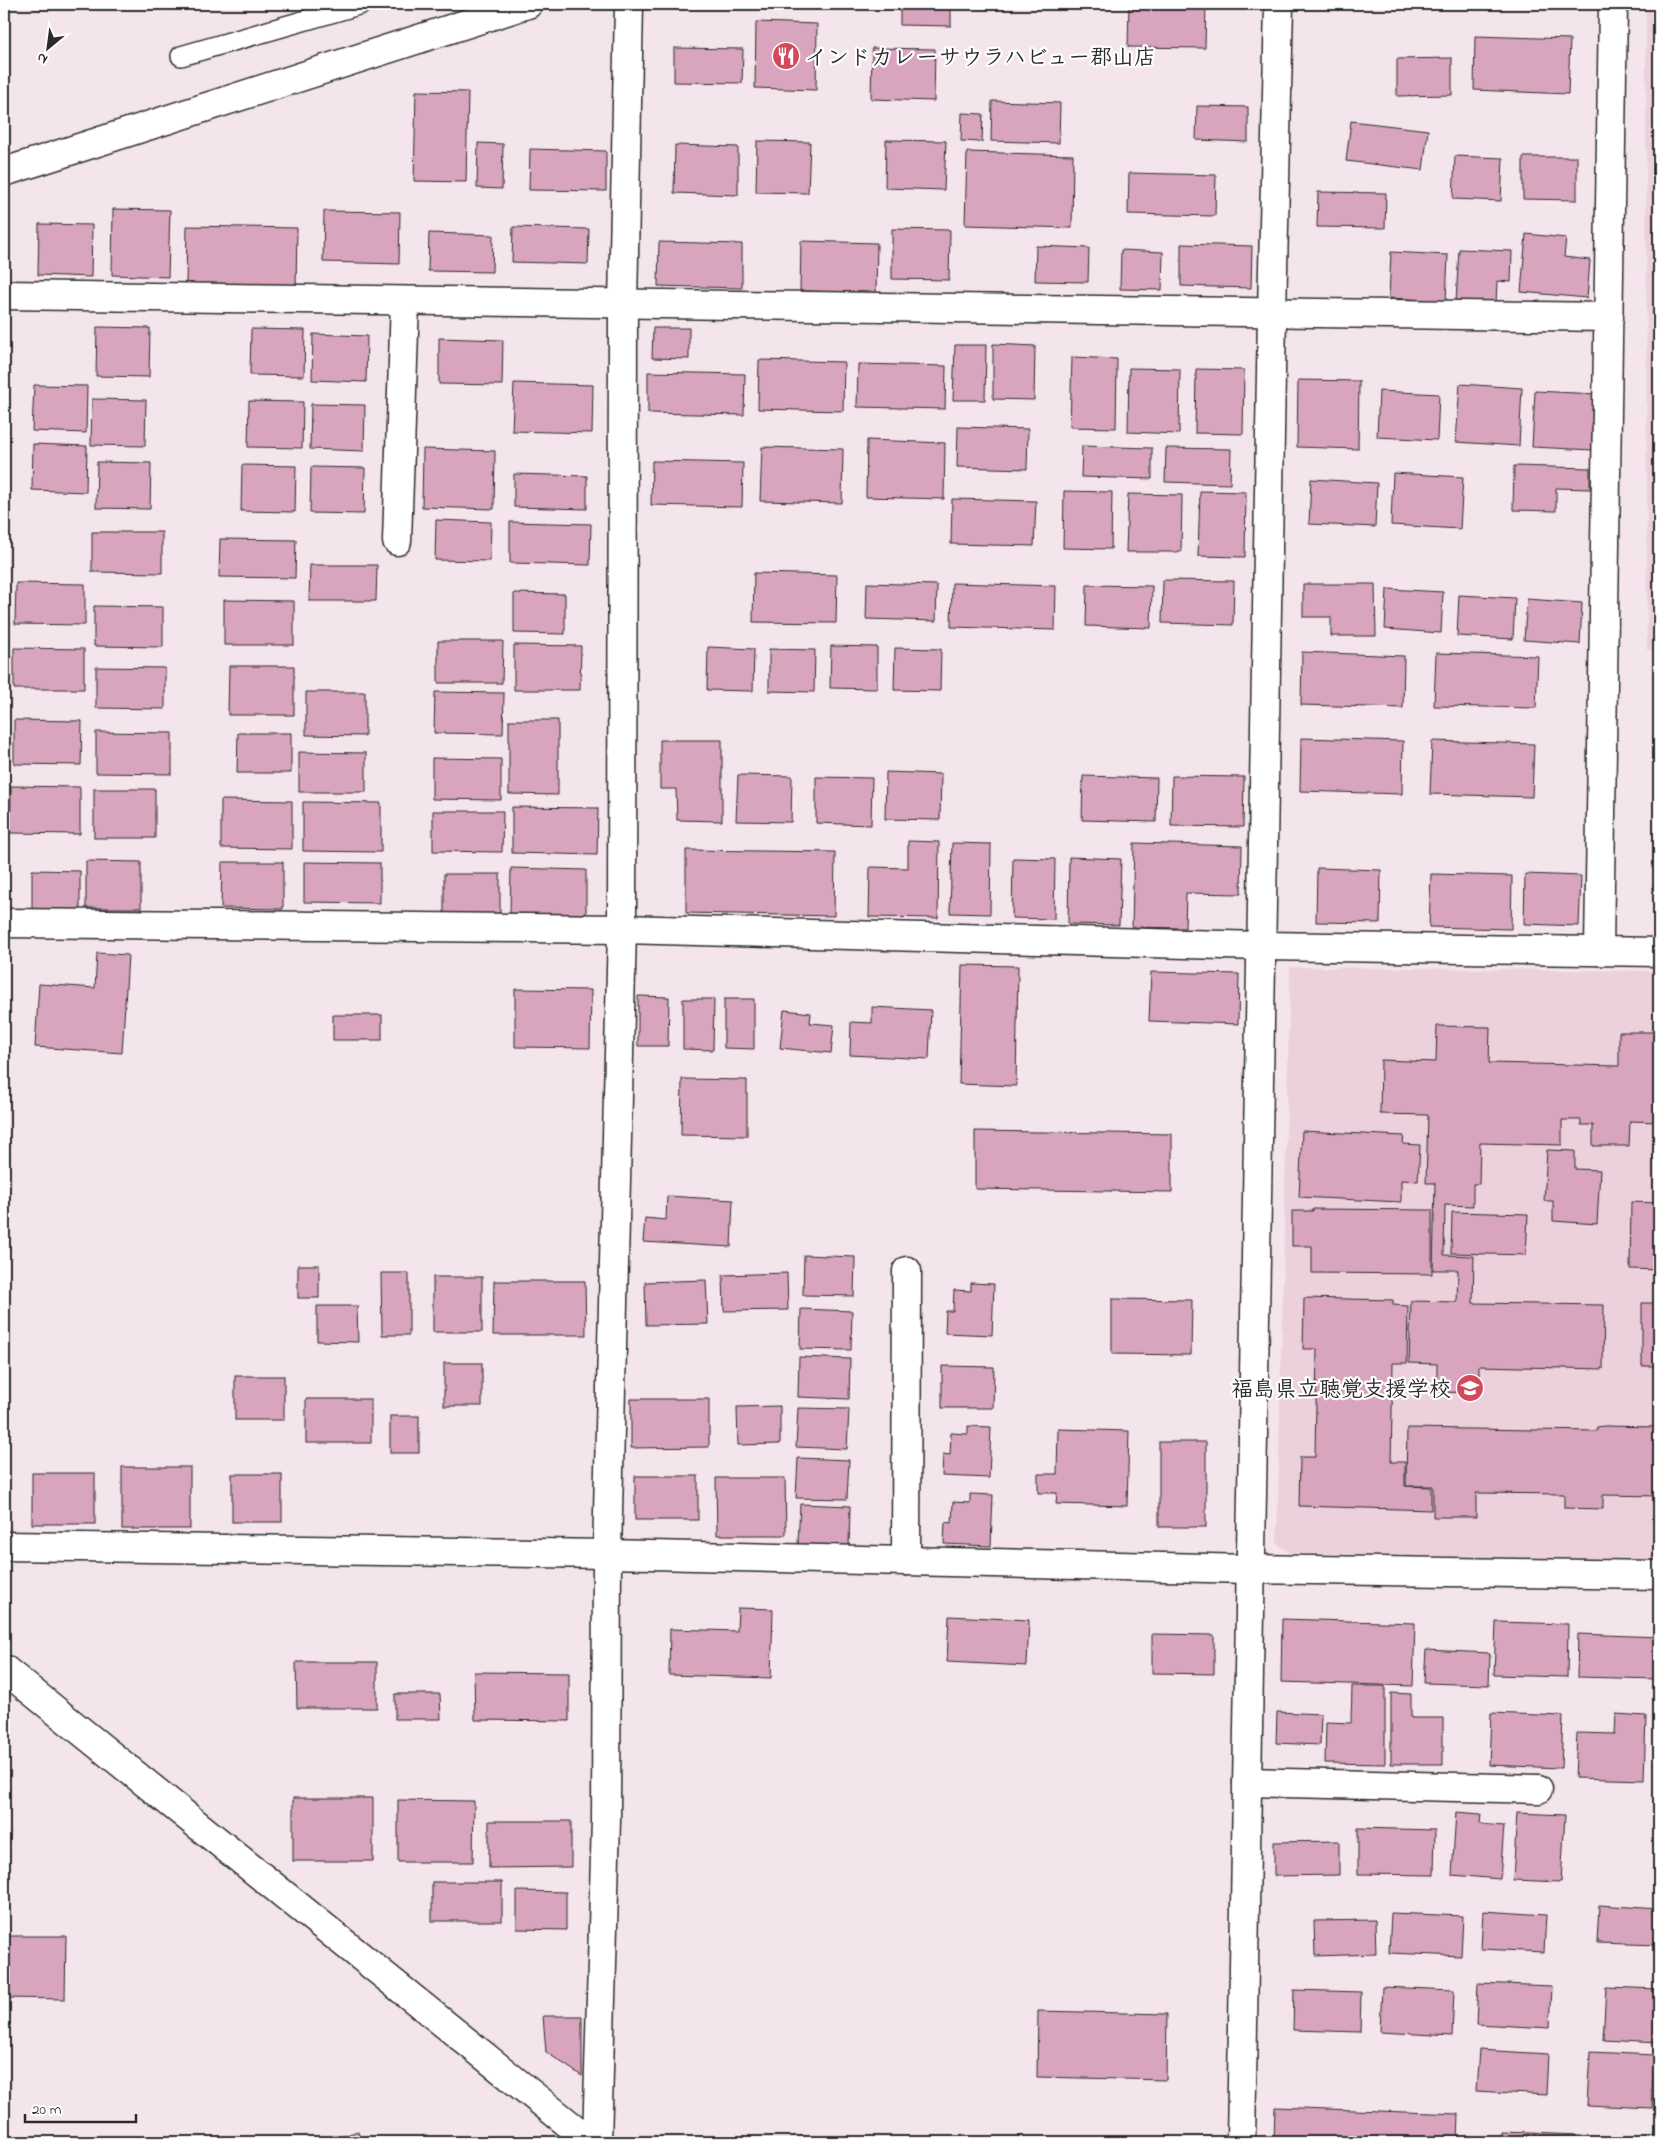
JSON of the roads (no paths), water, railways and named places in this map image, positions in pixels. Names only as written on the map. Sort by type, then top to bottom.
[{"type":"street","points":[[4,172],[528,4]]},
{"type":"street","points":[[597,2142],[606,1820],[607,1554],[622,929],[623,305],[629,4]]},
{"type":"street","points":[[1241,2142],[1279,4]]},
{"type":"street","points":[[1599,951],[1613,4]]},
{"type":"street","points":[[4,295],[1272,314],[1609,317]]},
{"type":"street","points":[[397,541],[405,301]]},
{"type":"street","points":[[4,923],[622,929],[1262,946],[1659,952]]},
{"type":"street","points":[[906,1271],[906,1560]]},
{"type":"street","points":[[4,1546],[607,1554],[1251,1569],[1659,1575]]},
{"type":"street","points":[[4,1669],[592,2142]]},
{"type":"street","points":[[1247,1782],[1538,1789]]},
{"type":"lane","points":[[181,56],[362,4]]},
{"type":"place","name":"インドカレーサウラハビュー郡山店","points":[[786,56]]},
{"type":"place","name":"福島県立聴覚支援学校","points":[[1470,1388]]}]
